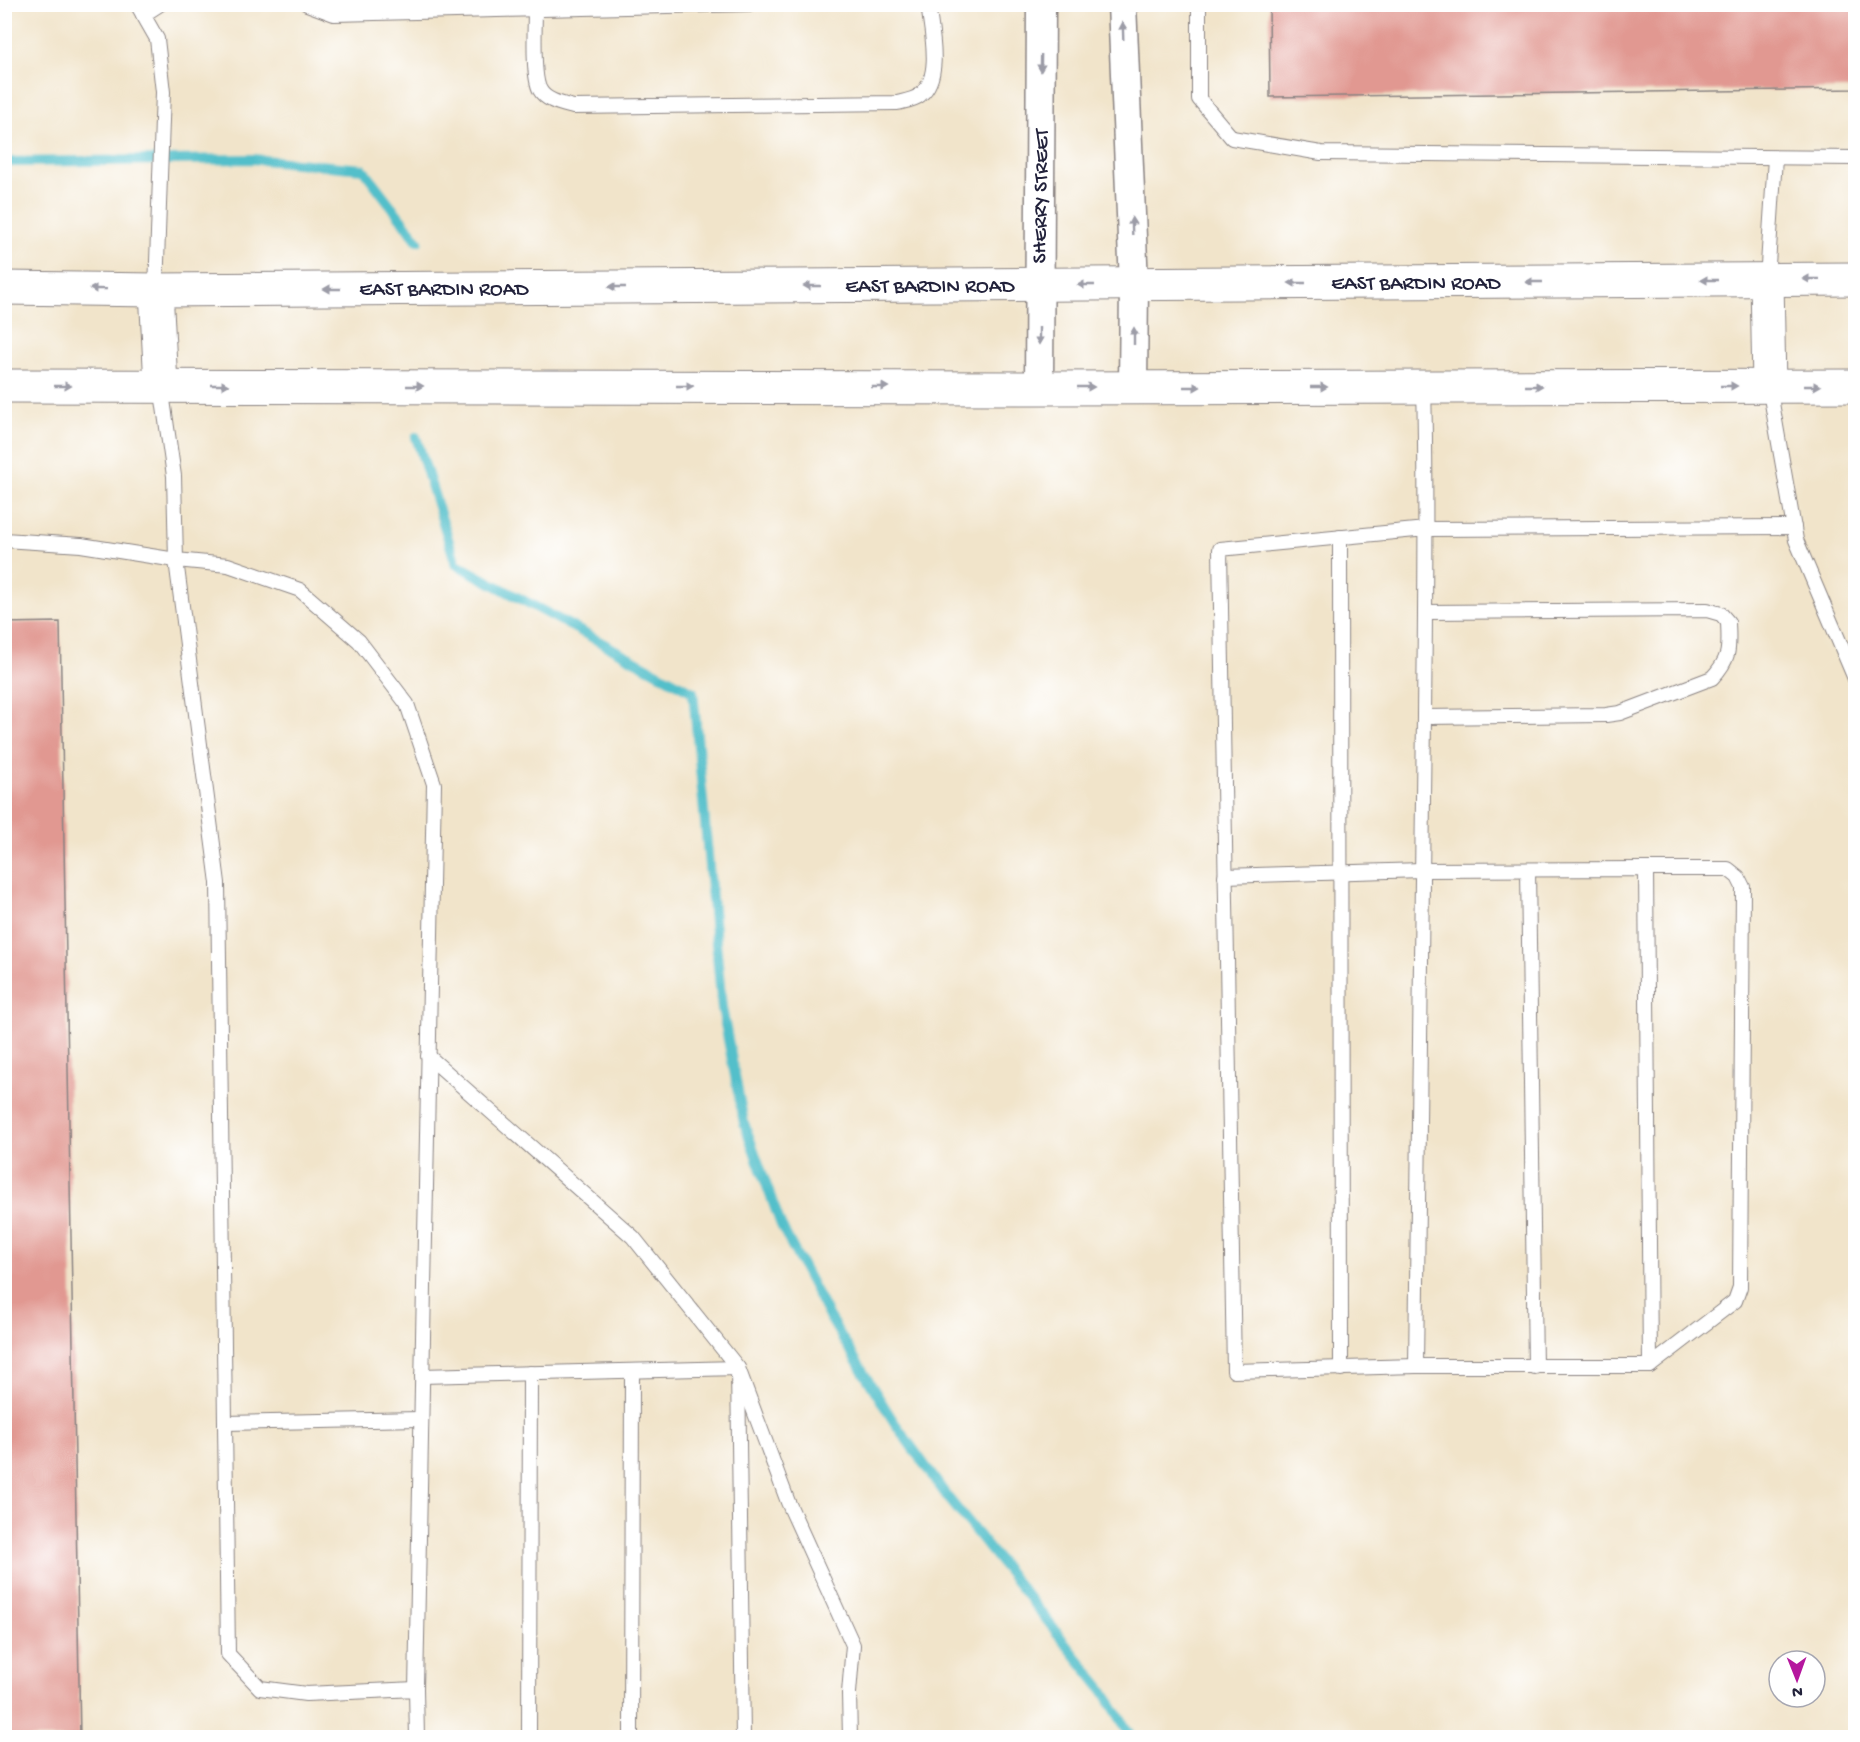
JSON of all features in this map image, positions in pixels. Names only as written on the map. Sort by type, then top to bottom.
[{"type":"street","name":"SHERRY STREET","points":[[1039,388],[1041,4]]},
{"type":"street","points":[[1122,4],[1134,284],[1133,387]]},
{"type":"street","name":"EAST BARDIN ROAD","points":[[4,288],[156,290],[1856,279]]},
{"type":"street","points":[[1767,280],[1769,386]]},
{"type":"street","points":[[156,290],[161,385]]},
{"type":"street","points":[[4,386],[1039,388],[1856,386]]},
{"type":"lane","points":[[156,290],[163,92],[157,39],[140,10],[160,4]]},
{"type":"lane","points":[[307,4],[334,14],[750,4]]},
{"type":"lane","points":[[535,9],[536,80],[540,92],[554,101],[573,107],[851,104],[897,103],[917,97],[929,87],[934,68],[928,4]]},
{"type":"lane","points":[[1199,4],[1199,99],[1232,138],[1321,153],[1856,158]]},
{"type":"lane","points":[[1767,280],[1775,158]]},
{"type":"lane","points":[[161,385],[174,476],[176,560],[218,883],[228,1654],[260,1689],[306,1694],[416,1689]]},
{"type":"lane","points":[[1769,386],[1796,540],[1856,681]]},
{"type":"lane","points":[[1416,1366],[1426,529],[1424,387]]},
{"type":"lane","points":[[1226,876],[1422,870],[1728,869],[1738,877],[1743,887],[1740,1287],[1735,1301],[1650,1366],[1416,1366],[1234,1371],[1220,549],[1426,529],[1794,527]]},
{"type":"lane","points":[[1340,537],[1341,1369]]},
{"type":"lane","points":[[4,540],[81,545],[176,560],[228,565],[300,590],[359,641],[407,704],[434,784],[420,1419],[417,1737]]},
{"type":"lane","points":[[1424,717],[1620,713],[1713,678],[1723,667],[1729,654],[1728,622],[1721,614],[1707,610],[1425,612]]},
{"type":"lane","points":[[1646,869],[1650,1366]]},
{"type":"lane","points":[[1528,870],[1535,1367]]},
{"type":"lane","points":[[428,1056],[633,1237],[738,1368],[788,1502],[853,1646],[849,1693],[849,1737]]},
{"type":"lane","points":[[422,1376],[738,1368]]},
{"type":"lane","points":[[738,1368],[743,1737]]},
{"type":"lane","points":[[631,1737],[632,1371]]},
{"type":"lane","points":[[529,1737],[530,1373]]},
{"type":"lane","points":[[225,1423],[420,1419]]},
{"type":"building","points":[[1269,4],[1856,4],[1856,89],[1270,97]]},
{"type":"building","points":[[60,622],[80,1738],[4,1738],[4,623]]},
{"type":"waterway","points":[[4,162],[252,159],[363,169],[418,241]]},
{"type":"waterway","points":[[416,437],[456,564],[693,692],[722,1008],[744,1123],[781,1225],[828,1315],[894,1422],[946,1495],[1103,1690],[1132,1738]]}]
